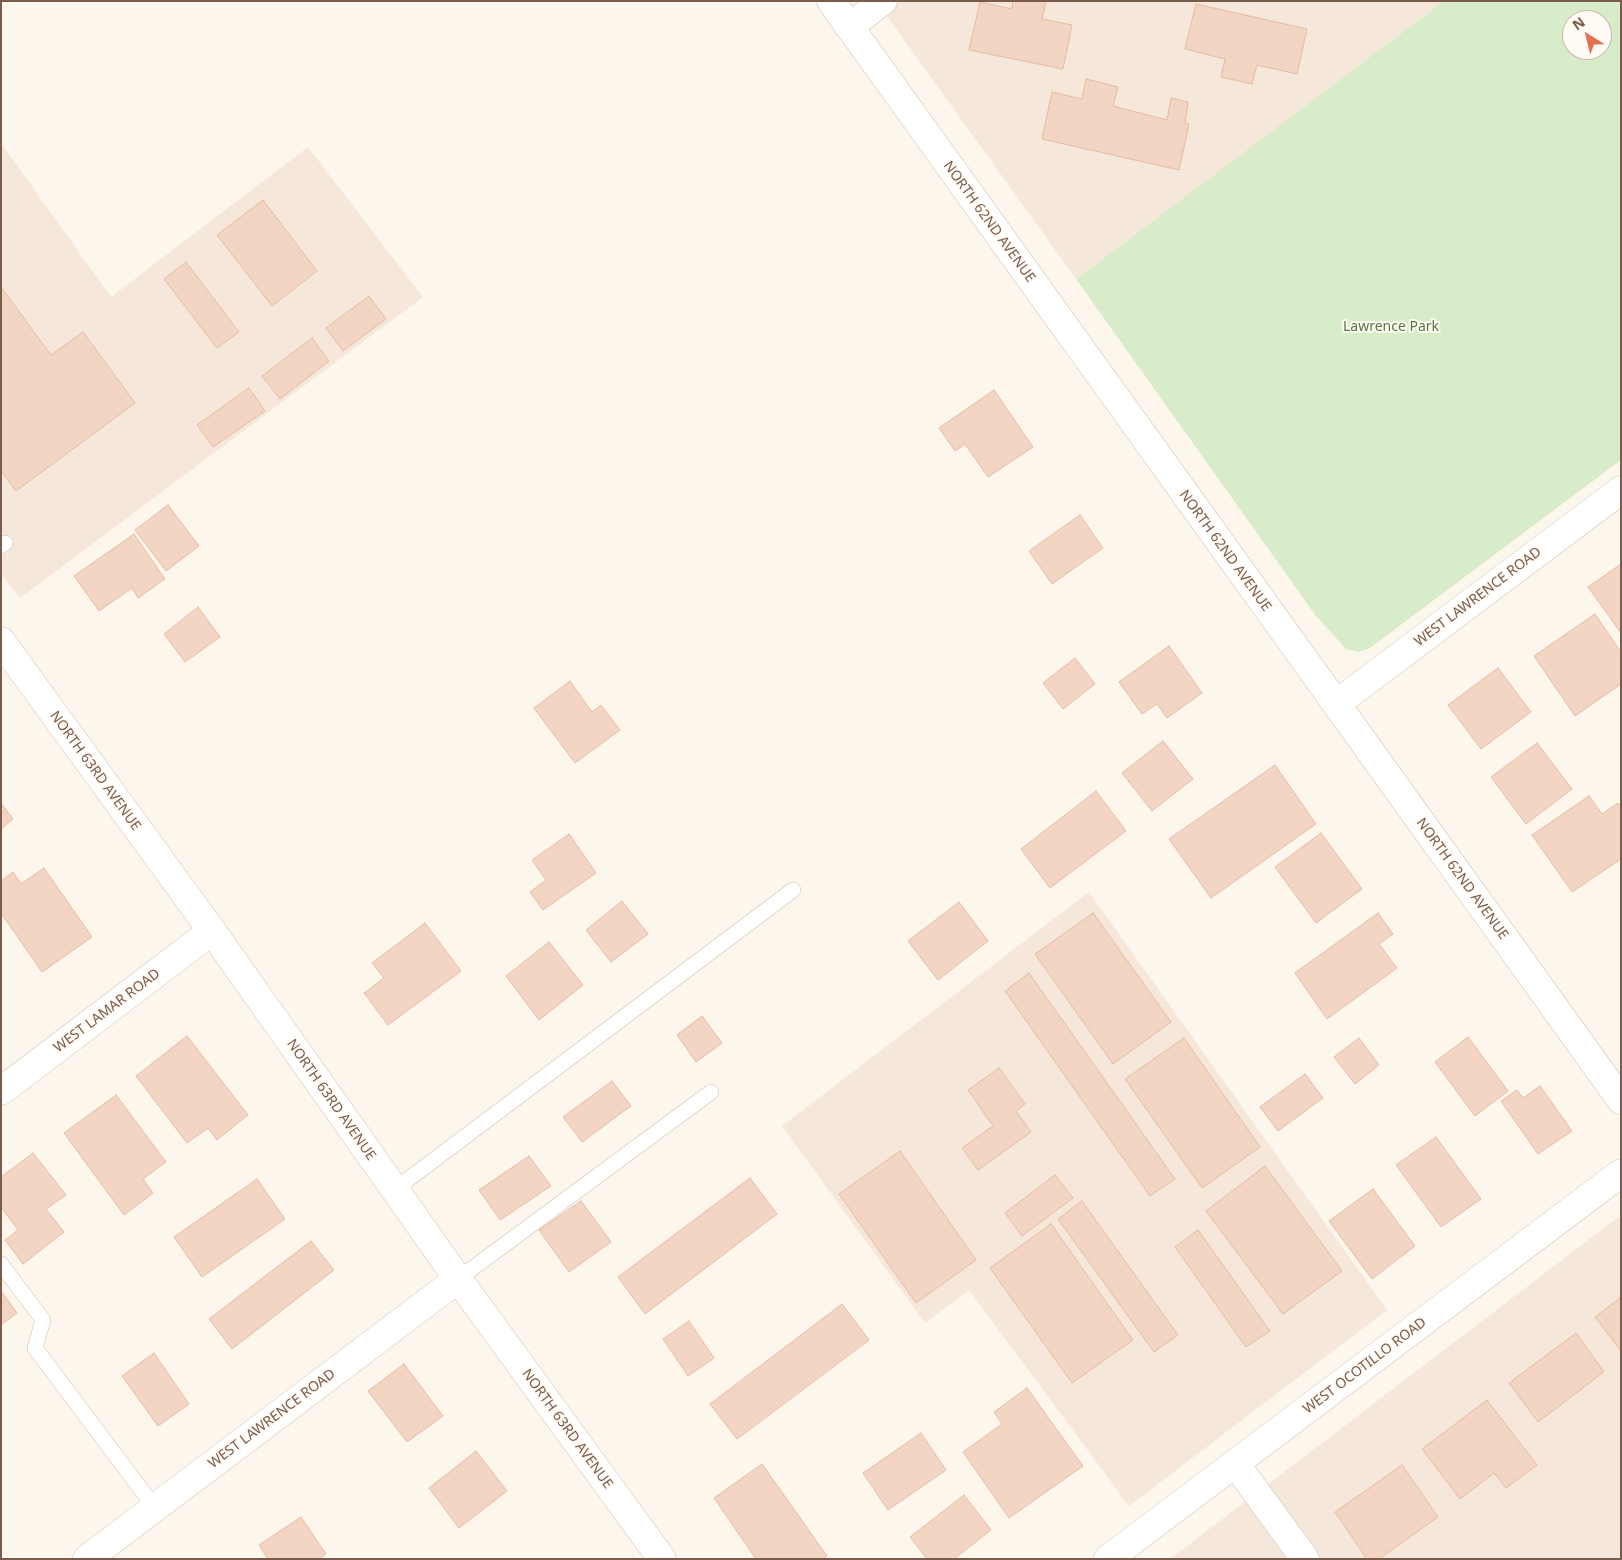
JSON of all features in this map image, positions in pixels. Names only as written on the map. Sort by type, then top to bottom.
[{"type":"street","name":"NORTH 62ND AVENUE","points":[[831,1],[1621,1100]]},
{"type":"street","points":[[849,27],[883,1]]},
{"type":"street","name":"WEST LAWRENCE ROAD","points":[[1336,704],[1621,490]]},
{"type":"street","name":"NORTH 63RD AVENUE","points":[[1,641],[212,932],[458,1279],[662,1559]]},
{"type":"street","name":"WEST LAMAR ROAD","points":[[1,1091],[212,932]]},
{"type":"street","name":"WEST OCOTILLO ROAD","points":[[1108,1559],[1621,1173]]},
{"type":"street","name":"WEST LAWRENCE ROAD","points":[[87,1559],[458,1279]]},
{"type":"street","points":[[1235,1463],[1304,1559]]},
{"type":"lane","points":[[394,1190],[793,890]]},
{"type":"lane","points":[[458,1279],[711,1092]]},
{"type":"lane","points":[[1,1264],[43,1320],[35,1348],[154,1508]]},
{"type":"shaded area","points":[[876,1],[1444,1],[1076,279]]},
{"type":"shaded area","points":[[1,143],[111,297],[308,147],[423,297],[20,598],[1,573]]},
{"type":"shaded area","points":[[1089,892],[1387,1310],[1129,1506],[969,1290],[925,1323],[782,1126]]},
{"type":"shaded area","points":[[1621,1215],[1621,1559],[1170,1559]]},
{"type":"green space","name":"Lawrence Park","points":[[1444,1],[1621,1],[1621,460],[1370,648],[1359,652],[1346,649],[1316,616],[1076,279]]},
{"type":"building","points":[[1013,1],[1046,1],[1042,19],[1072,25],[1063,69],[969,50],[980,2],[1012,9]]},
{"type":"building","points":[[1196,4],[1307,29],[1297,74],[1257,65],[1252,84],[1221,77],[1225,59],[1185,49]]},
{"type":"building","points":[[1086,79],[1118,87],[1113,106],[1167,120],[1171,98],[1188,102],[1185,123],[1189,124],[1179,170],[1042,139],[1052,92],[1082,99]]},
{"type":"building","points":[[263,200],[317,271],[272,306],[217,235]]},
{"type":"building","points":[[186,262],[239,332],[217,348],[164,279]]},
{"type":"building","points":[[1,287],[51,355],[83,332],[135,403],[16,491],[1,471]]},
{"type":"building","points":[[369,296],[386,319],[343,351],[326,328]]},
{"type":"building","points":[[312,338],[329,361],[280,399],[262,376]]},
{"type":"building","points":[[249,388],[265,411],[213,447],[197,425]]},
{"type":"building","points":[[994,390],[1033,447],[988,477],[965,444],[955,451],[939,428]]},
{"type":"building","points":[[168,505],[199,546],[166,571],[135,530]]},
{"type":"building","points":[[1080,515],[1103,548],[1052,584],[1029,551]]},
{"type":"building","points":[[134,534],[165,579],[138,598],[132,588],[99,611],[74,576]]},
{"type":"building","points":[[1621,564],[1621,633],[1588,587]]},
{"type":"building","points":[[198,607],[220,637],[185,662],[164,634]]},
{"type":"building","points":[[1595,614],[1621,652],[1621,684],[1575,716],[1534,656]]},
{"type":"building","points":[[1169,646],[1202,693],[1167,718],[1157,704],[1142,714],[1119,682]]},
{"type":"building","points":[[1075,658],[1095,684],[1063,709],[1043,683]]},
{"type":"building","points":[[1498,668],[1531,712],[1481,749],[1448,705]]},
{"type":"building","points":[[570,681],[592,712],[601,705],[620,730],[575,763],[534,708]]},
{"type":"building","points":[[1163,741],[1193,779],[1152,811],[1122,773]]},
{"type":"building","points":[[1537,743],[1572,789],[1526,824],[1491,777]]},
{"type":"building","points":[[1275,765],[1316,824],[1211,898],[1169,839]]},
{"type":"building","points":[[1096,791],[1126,831],[1050,888],[1021,849]]},
{"type":"building","points":[[1589,796],[1602,814],[1618,803],[1621,807],[1621,859],[1572,892],[1532,835]]},
{"type":"building","points":[[1,803],[13,819],[1,829]]},
{"type":"building","points":[[1321,833],[1362,889],[1316,923],[1275,867]]},
{"type":"building","points":[[569,834],[596,873],[543,910],[530,892],[546,880],[532,860]]},
{"type":"building","points":[[44,868],[92,937],[42,972],[1,913],[1,881],[13,872],[21,884]]},
{"type":"building","points":[[622,901],[648,934],[611,962],[586,930]]},
{"type":"building","points":[[959,902],[988,941],[938,980],[908,941]]},
{"type":"building","points":[[1093,913],[1171,1022],[1113,1064],[1035,954]]},
{"type":"building","points":[[1378,913],[1393,934],[1379,944],[1397,968],[1327,1019],[1295,973]]},
{"type":"building","points":[[425,923],[461,971],[388,1025],[364,993],[384,978],[372,963]]},
{"type":"building","points":[[549,942],[583,985],[539,1020],[506,976]]},
{"type":"building","points":[[1029,973],[1175,1179],[1150,1196],[1005,991]]},
{"type":"building","points":[[702,1016],[722,1043],[696,1062],[677,1035]]},
{"type":"building","points":[[187,1036],[248,1115],[217,1140],[208,1128],[187,1143],[136,1076]]},
{"type":"building","points":[[1468,1037],[1508,1091],[1475,1116],[1435,1062]]},
{"type":"building","points":[[1184,1038],[1260,1147],[1202,1188],[1125,1079]]},
{"type":"building","points":[[1359,1038],[1379,1065],[1355,1084],[1334,1057]]},
{"type":"building","points":[[999,1068],[1025,1104],[1016,1111],[1031,1132],[978,1170],[962,1148],[993,1126],[968,1090]]},
{"type":"building","points":[[1305,1074],[1323,1098],[1278,1131],[1260,1107]]},
{"type":"building","points":[[612,1081],[631,1106],[582,1142],[563,1117]]},
{"type":"building","points":[[1540,1086],[1572,1131],[1538,1154],[1501,1101],[1517,1090],[1523,1098]]},
{"type":"building","points":[[116,1095],[166,1162],[143,1179],[153,1193],[124,1215],[64,1133]]},
{"type":"building","points":[[1436,1137],[1481,1199],[1441,1227],[1396,1165]]},
{"type":"building","points":[[900,1151],[976,1260],[916,1303],[839,1194]]},
{"type":"building","points":[[33,1153],[66,1195],[46,1209],[64,1232],[23,1264],[5,1240],[18,1230],[1,1207],[1,1177]]},
{"type":"building","points":[[529,1156],[551,1186],[500,1220],[479,1190]]},
{"type":"building","points":[[1265,1166],[1342,1271],[1283,1314],[1206,1211]]},
{"type":"building","points":[[1055,1175],[1073,1198],[1022,1236],[1005,1213]]},
{"type":"building","points":[[750,1178],[777,1214],[645,1314],[618,1277]]},
{"type":"building","points":[[257,1179],[285,1219],[202,1277],[174,1237]]},
{"type":"building","points":[[1373,1189],[1415,1246],[1372,1279],[1329,1221]]},
{"type":"building","points":[[581,1201],[611,1242],[569,1272],[539,1230]]},
{"type":"building","points":[[1082,1201],[1178,1335],[1154,1352],[1058,1219]]},
{"type":"building","points":[[1051,1224],[1133,1340],[1072,1383],[990,1268]]},
{"type":"building","points":[[1198,1230],[1270,1331],[1246,1347],[1175,1247]]},
{"type":"building","points":[[311,1241],[334,1270],[232,1349],[209,1319]]},
{"type":"building","points":[[1,1291],[17,1313],[1,1325]]},
{"type":"building","points":[[1621,1297],[1621,1351],[1595,1317]]},
{"type":"building","points":[[842,1304],[869,1340],[737,1439],[710,1404]]},
{"type":"building","points":[[689,1321],[714,1358],[688,1376],[663,1339]]},
{"type":"building","points":[[1576,1333],[1604,1372],[1538,1422],[1509,1383]]},
{"type":"building","points":[[154,1353],[189,1404],[158,1426],[122,1376]]},
{"type":"building","points":[[404,1364],[443,1416],[407,1442],[368,1391]]},
{"type":"building","points":[[1027,1388],[1083,1466],[1009,1518],[963,1452],[1002,1424],[994,1412]]},
{"type":"building","points":[[1487,1400],[1537,1465],[1506,1488],[1494,1473],[1460,1499],[1422,1449]]},
{"type":"building","points":[[921,1433],[946,1470],[888,1510],[863,1473]]},
{"type":"building","points":[[476,1451],[507,1491],[459,1528],[429,1488]]},
{"type":"building","points":[[762,1464],[827,1556],[823,1559],[756,1559],[714,1498]]},
{"type":"building","points":[[1402,1465],[1438,1517],[1379,1559],[1367,1559],[1335,1512]]},
{"type":"building","points":[[964,1495],[991,1530],[954,1559],[927,1559],[910,1537]]},
{"type":"building","points":[[301,1517],[326,1554],[319,1559],[268,1559],[259,1545]]}]
